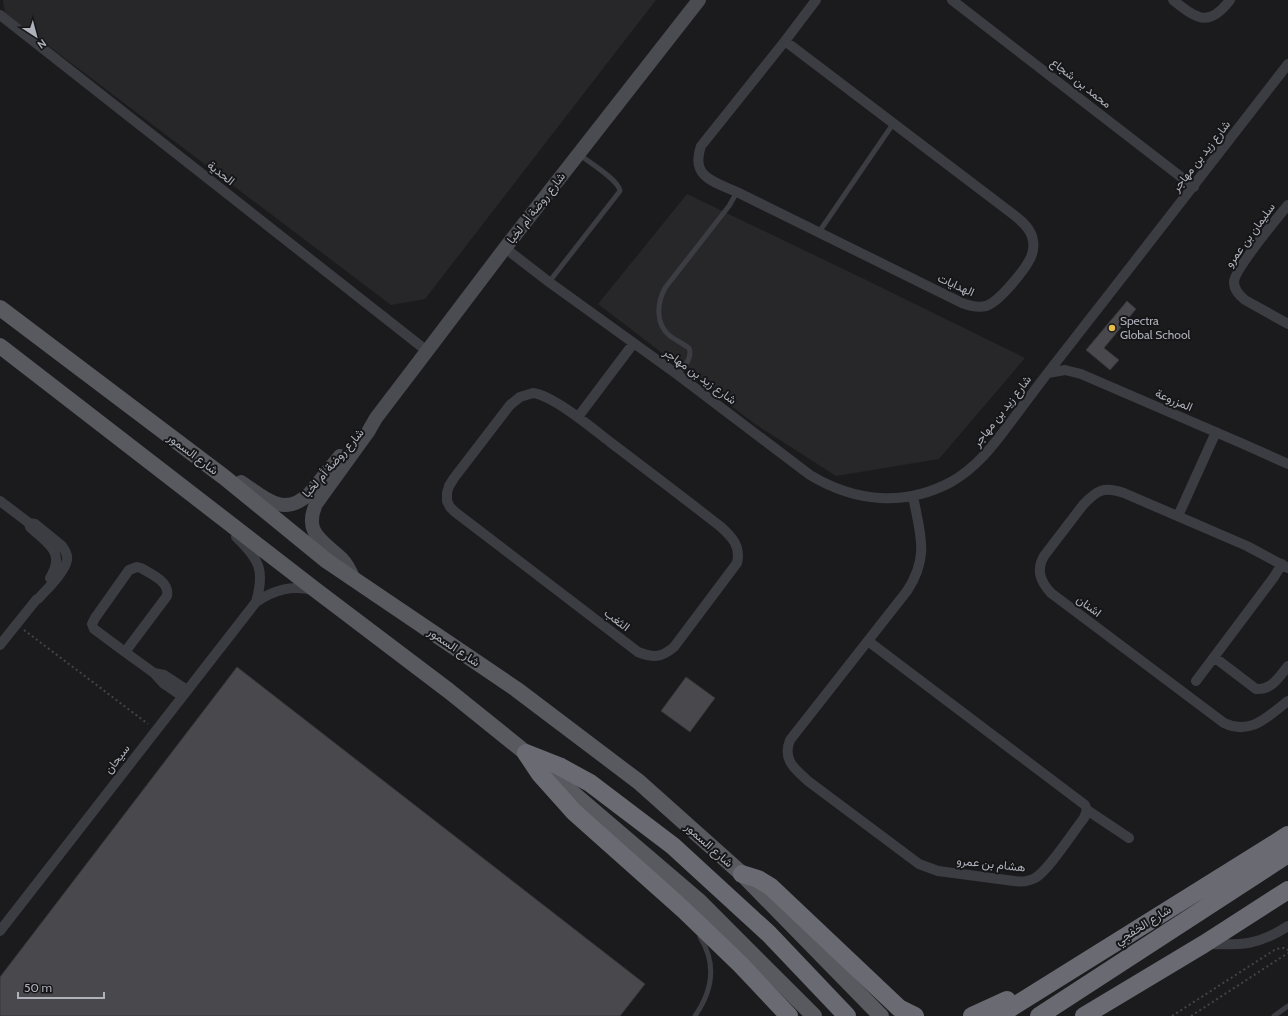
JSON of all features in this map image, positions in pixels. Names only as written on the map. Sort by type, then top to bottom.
[{"type":"highway","points":[[526,753],[540,774],[574,812],[684,910],[741,965],[789,1016]]},
{"type":"highway","points":[[526,753],[559,766],[590,783],[673,846],[769,934],[847,1016]]},
{"type":"highway","name":"شارع الخفجي","points":[[998,1016],[1288,835]]},
{"type":"highway","points":[[1039,1016],[1288,854]]},
{"type":"highway","points":[[742,874],[758,879],[770,887],[898,1008],[915,1016]]},
{"type":"highway","points":[[972,1016],[1006,1001],[1192,883],[1205,878],[1219,878]]},
{"type":"highway","points":[[1084,1016],[1204,944],[1288,890]]},
{"type":"main road","name":"شارع السمور","points":[[0,308],[224,477],[327,561],[516,689],[633,778],[742,874],[881,1016]]},
{"type":"main road","points":[[0,346],[449,691],[526,753],[698,900],[814,1016]]},
{"type":"street","name":"شارع روضة أم لخبا","points":[[354,580],[345,562],[317,536],[314,530],[312,517],[316,504],[368,432],[376,418],[505,248],[699,0]]},
{"type":"street","name":"الهدايات","points":[[785,41],[1022,222],[1031,233],[1033,240],[1033,252],[1028,262],[1005,292],[993,303],[980,307],[971,307],[962,303],[722,186],[704,175],[700,170],[697,162],[698,153],[701,146],[816,0]]},
{"type":"street","name":"محمد بن شجاع","points":[[952,0],[1194,187]]},
{"type":"street","points":[[1173,0],[1194,16],[1203,18],[1213,16],[1220,12],[1230,0]]},
{"type":"street","name":"الحدية","points":[[0,15],[427,351]]},
{"type":"street","name":"شارع زيد بن مهاجر","points":[[505,248],[633,344],[678,375],[810,475],[822,482],[846,492],[866,497],[886,498],[913,496],[951,481],[963,474],[984,457],[1288,64]]},
{"type":"street","name":"سليمان بن عمرو","points":[[1288,205],[1240,267],[1234,281],[1235,288],[1242,297],[1288,324]]},
{"type":"street","points":[[578,417],[633,344]]},
{"type":"street","name":"المزروعة","points":[[1048,373],[1065,370],[1081,374],[1288,464]]},
{"type":"street","name":"الثغب","points":[[533,393],[539,394],[578,417],[721,527],[734,540],[738,548],[739,556],[733,569],[674,647],[666,654],[652,656],[638,652],[455,512],[450,508],[447,501],[447,493],[454,478],[510,405],[520,397],[533,393]]},
{"type":"street","name":"شارع روضة أم لخبا","points":[[224,477],[240,482],[274,504],[294,504],[305,498],[310,493],[363,428],[376,418]]},
{"type":"street","points":[[1178,516],[1216,432]]},
{"type":"street","name":"اشنان","points":[[1285,566],[1248,546],[1120,492],[1109,489],[1099,491],[1089,498],[1083,505],[1040,562],[1040,574],[1043,584],[1056,597],[1218,718],[1232,726],[1243,727],[1259,722],[1288,701]]},
{"type":"street","name":"سيحان","points":[[187,490],[245,545],[254,556],[261,577],[256,602]]},
{"type":"street","name":"هشام بن عمرو","points":[[913,496],[922,551],[918,571],[906,591],[790,740],[788,746],[788,758],[794,768],[808,781],[919,864],[938,871],[1022,882],[1035,878],[1043,871],[1084,818],[1087,810]]},
{"type":"street","points":[[0,502],[29,523],[35,524],[57,541],[65,550],[67,556],[67,560],[62,570],[0,645]]},
{"type":"street","points":[[1196,681],[1274,577],[1285,566]]},
{"type":"street","points":[[126,652],[167,596],[168,592],[168,588],[162,582],[141,568],[137,567],[129,570],[92,624],[94,629],[154,673],[164,675],[185,693]]},
{"type":"street","name":"سيحان","points":[[0,931],[256,602],[276,591],[290,588],[303,588],[317,591]]},
{"type":"street","points":[[868,641],[1081,801],[1087,810],[1129,838]]},
{"type":"street","points":[[1214,657],[1256,689],[1269,687],[1284,679],[1288,666]]},
{"type":"street","points":[[1204,944],[1250,944],[1270,937],[1288,926]]},
{"type":"lane","points":[[819,232],[893,124]]},
{"type":"lane","points":[[549,282],[620,191],[620,188],[616,182],[578,154]]},
{"type":"lane","points":[[678,375],[687,362],[690,351],[689,348],[669,335],[664,328],[658,311],[661,296],[665,288],[729,206],[737,192]]},
{"type":"lane","points":[[684,910],[708,948],[712,971],[708,991],[702,1007],[695,1016]]},
{"type":"lane","points":[[1274,1016],[1288,1006]]},
{"type":"path","points":[[17,624],[156,730]]},
{"type":"path","points":[[1172,1016],[1276,949],[1284,948],[1288,950]]},
{"type":"path","points":[[1191,1016],[1288,953]]},
{"type":"shaded area","points":[[3,0],[656,0],[425,299],[391,305],[5,13]]},
{"type":"shaded area","points":[[687,194],[1025,358],[939,459],[836,476],[755,424],[598,304]]},
{"type":"building","name":"Spectra Global School","points":[[1127,301],[1136,309],[1104,348],[1119,360],[1110,370],[1086,350]]},
{"type":"building","points":[[237,667],[645,984],[620,1016],[0,1016],[0,977]]},
{"type":"building","points":[[686,677],[715,698],[690,732],[661,711]]},
{"type":"place","name":"Spectra Global School","points":[[1112,328]]}]
